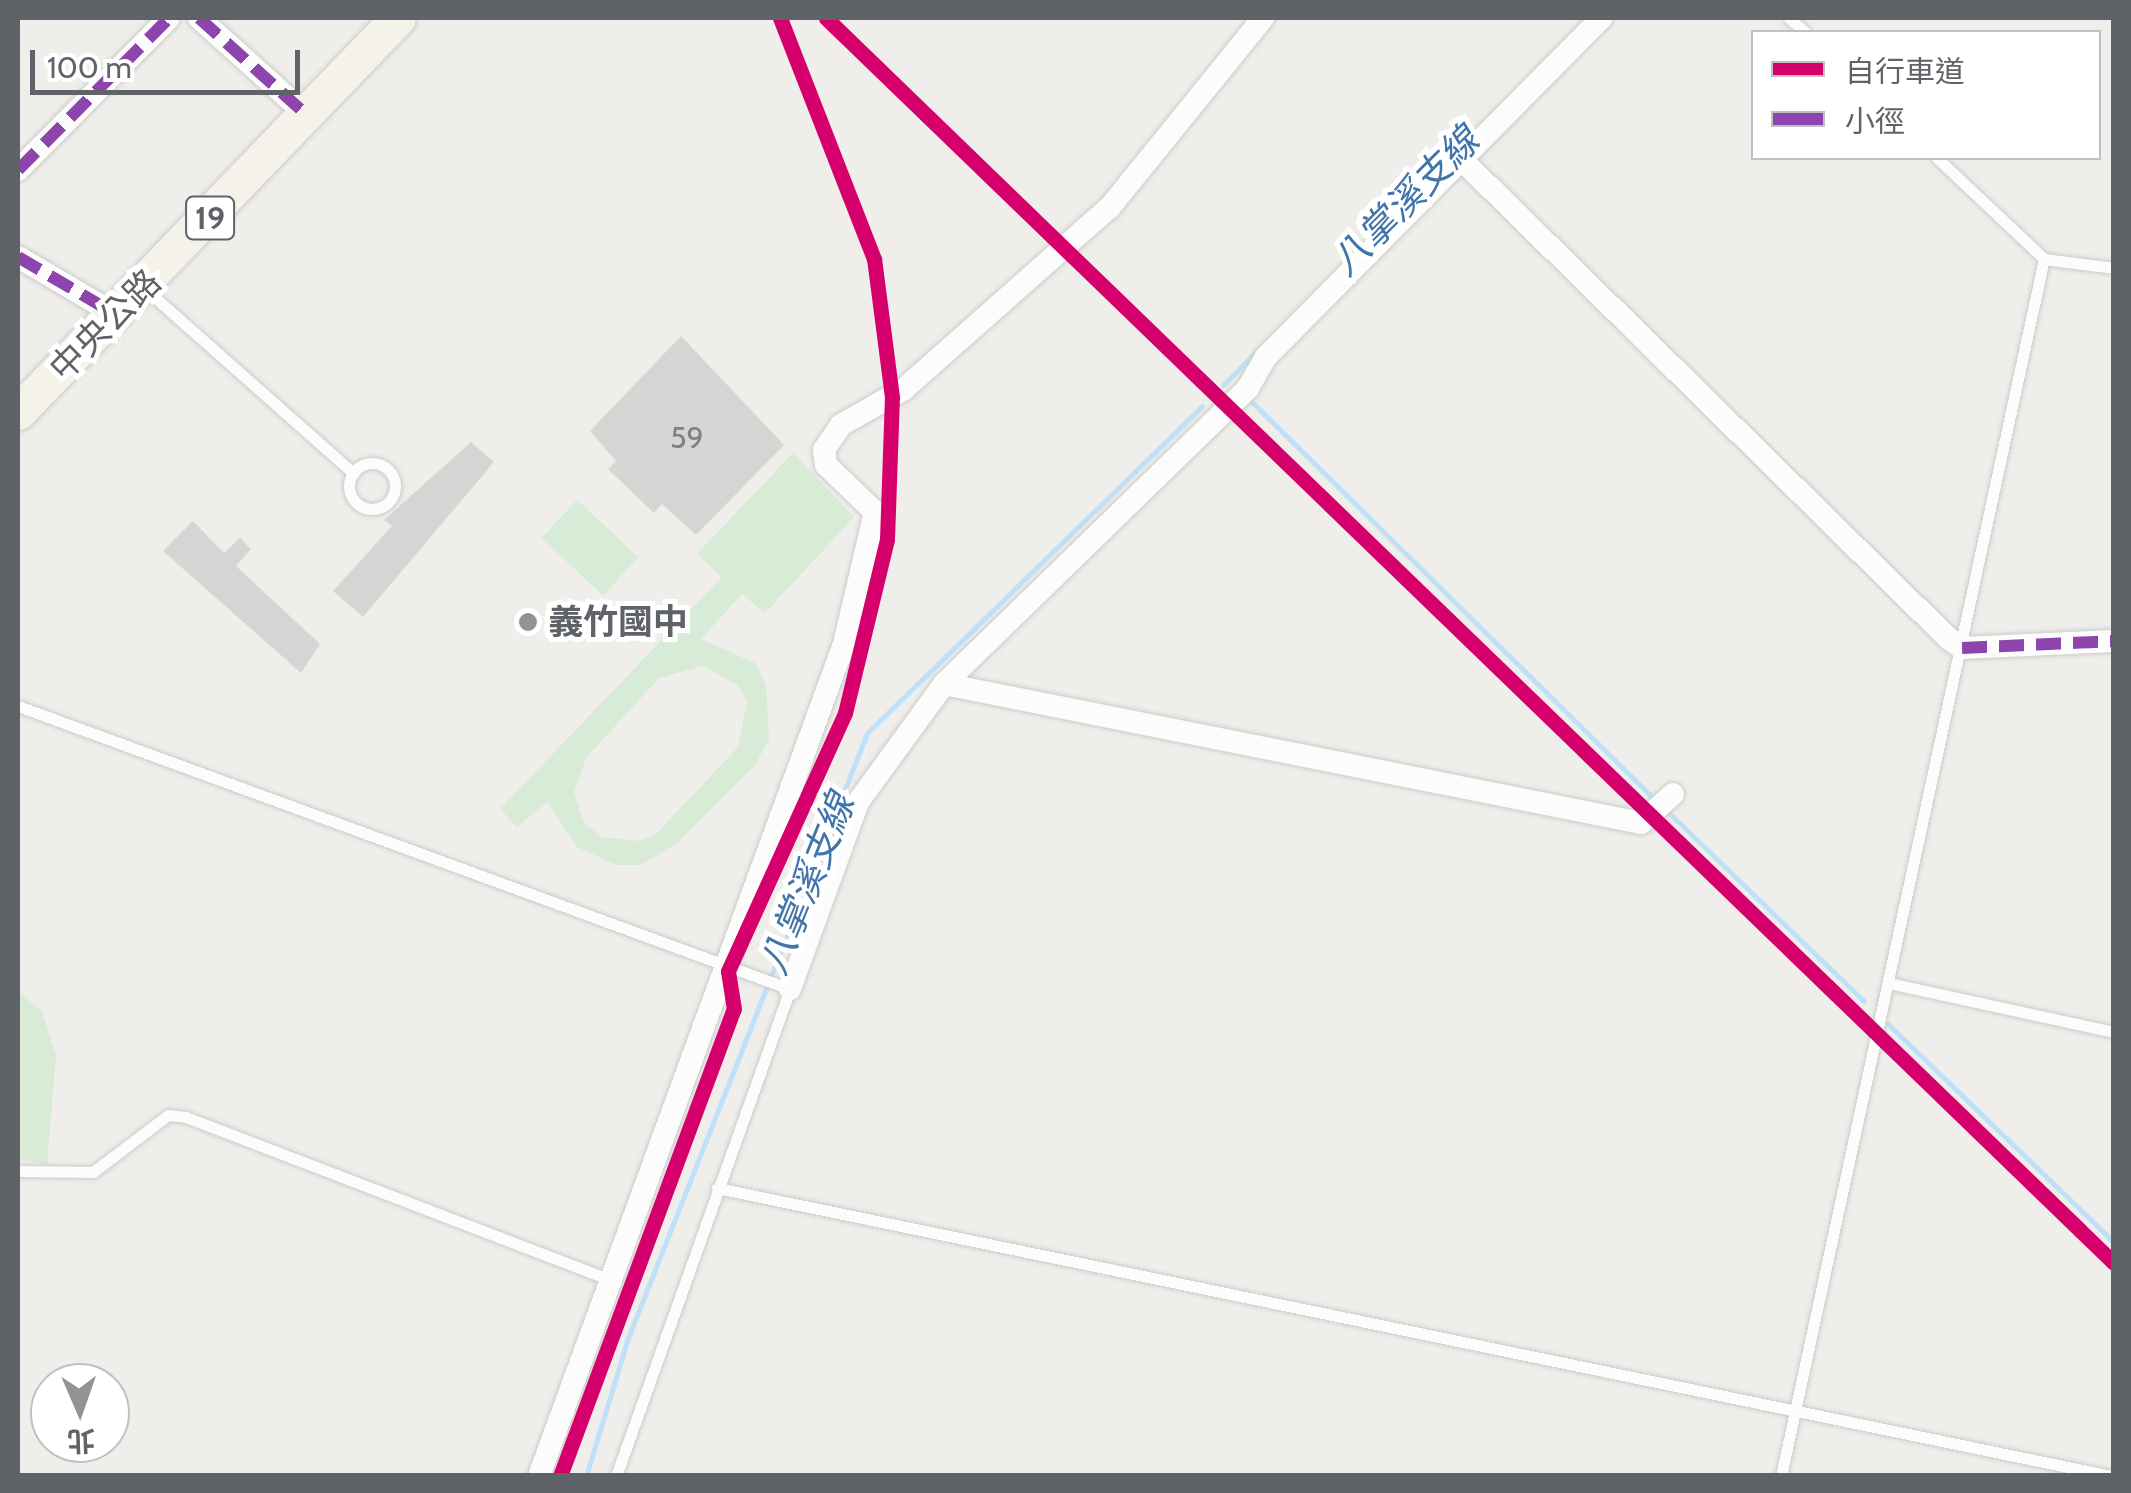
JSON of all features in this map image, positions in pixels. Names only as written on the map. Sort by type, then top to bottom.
[{"type":"main road","name":"中央公路","points":[[18,412],[117,315],[398,18]]},
{"type":"street","points":[[18,170],[170,18]]},
{"type":"street","points":[[199,18],[308,116]]},
{"type":"street","points":[[539,1476],[608,1279],[728,971],[829,692],[875,512],[826,465],[824,450],[841,425],[904,389],[1110,207],[1264,18]]},
{"type":"street","points":[[784,988],[858,802],[944,684],[1239,394],[1266,357],[1601,18]]},
{"type":"street","points":[[1460,157],[1761,461],[1962,648],[2114,642]]},
{"type":"street","points":[[18,256],[117,315]]},
{"type":"street","points":[[944,684],[1641,824],[1665,802]]},
{"type":"lane","points":[[1939,160],[2044,260],[2114,268]]},
{"type":"lane","points":[[1780,1476],[2044,260]]},
{"type":"lane","points":[[144,287],[352,473]]},
{"type":"lane","points":[[380,465],[394,482],[392,496],[381,507],[360,506],[350,495],[352,473],[380,465]]},
{"type":"lane","points":[[18,706],[728,971],[784,988],[616,1476]]},
{"type":"lane","points":[[1890,982],[2114,1032]]},
{"type":"lane","points":[[18,1170],[93,1172],[168,1115],[186,1117],[608,1279]]},
{"type":"lane","points":[[718,1188],[1794,1407],[2110,1476]]},
{"type":"green space","points":[[793,453],[854,517],[765,613],[742,594],[701,639],[755,663],[766,685],[769,739],[755,765],[677,843],[641,865],[616,865],[577,847],[547,802],[517,827],[500,809],[722,577],[697,554]],"holes":[[[703,666],[738,686],[747,702],[738,747],[657,833],[640,841],[602,837],[584,823],[574,793],[586,758],[659,678]]]},
{"type":"green space","points":[[577,500],[638,557],[603,595],[542,538]]},
{"type":"green space","points":[[18,991],[42,1012],[56,1055],[47,1165],[18,1159]]},
{"type":"building","points":[[681,336],[784,445],[696,535],[662,504],[654,513],[608,469],[616,461],[590,431]]},
{"type":"building","points":[[471,442],[494,462],[363,617],[333,591],[392,526],[384,520]]},
{"type":"building","points":[[193,521],[224,553],[240,538],[251,549],[236,566],[320,644],[301,673],[163,551]]},
{"type":"waterway","name":"八掌溪支線","points":[[1223,385],[1260,348]]},
{"type":"waterway","points":[[1249,399],[1654,799]]},
{"type":"waterway","name":"八掌溪支線","points":[[586,1476],[628,1338],[867,733],[1202,406]]},
{"type":"waterway","points":[[1666,810],[1864,1001]]},
{"type":"waterway","points":[[1888,1024],[2114,1242]]},
{"type":"marked path","points":[[18,170],[169,18]]},
{"type":"marked path","points":[[199,18],[308,116]]},
{"type":"marked path","points":[[18,257],[117,315]]},
{"type":"marked path","points":[[1962,648],[2114,641]]},
{"type":"cycle path","points":[[560,1476],[734,1009],[728,971],[845,713],[887,539],[892,397],[874,259],[780,18]]},
{"type":"cycle path","points":[[826,18],[2114,1263]]},
{"type":"place","name":"義竹國中","points":[[528,622]]}]
